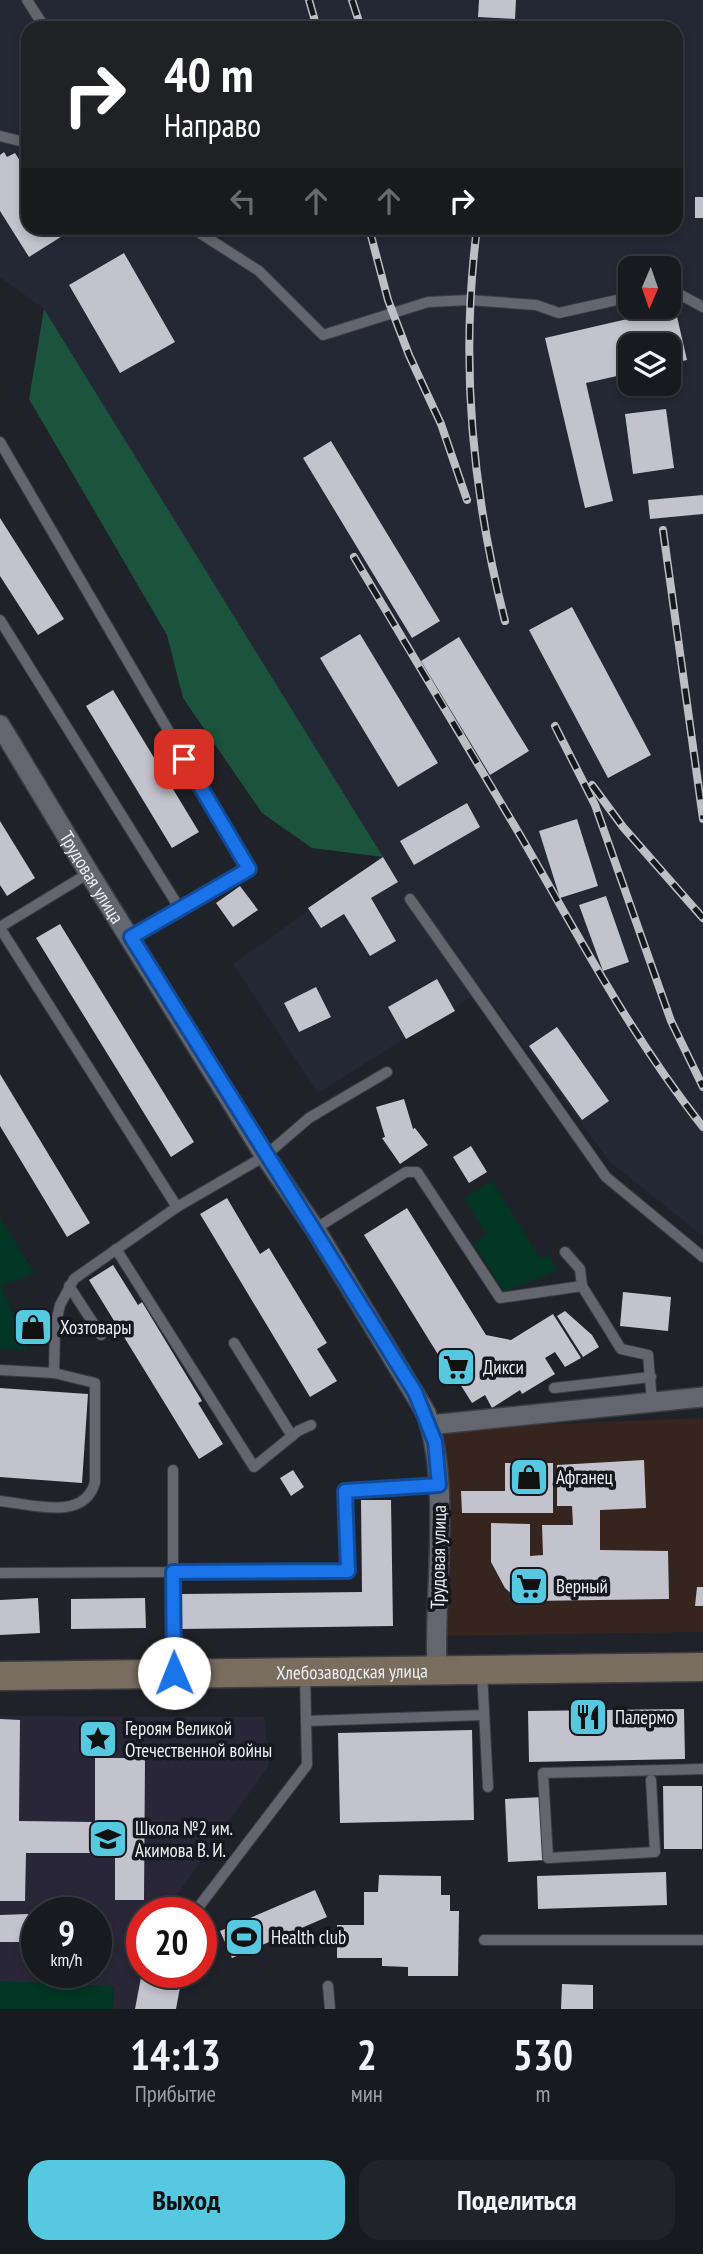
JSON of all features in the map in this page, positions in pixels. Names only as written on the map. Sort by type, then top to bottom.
[{"type":"main road","name":"Хлебозаводская улица","points":[[0,1676],[482,1672],[703,1667]]},
{"type":"street","name":"Трудовая улица","points":[[0,725],[265,1156],[315,1229],[415,1392],[430,1424],[435,1442],[439,1485],[438,1672]]},
{"type":"street","points":[[430,1424],[703,1397]]},
{"type":"lane","points":[[27,0],[40,21]]},
{"type":"lane","points":[[0,135],[21,141]]},
{"type":"lane","points":[[203,235],[259,271],[323,335],[429,302],[483,301],[536,305],[559,313],[618,300]]},
{"type":"lane","points":[[681,295],[703,307]]},
{"type":"lane","points":[[0,442],[249,869],[131,937]]},
{"type":"lane","points":[[0,620],[180,909]]},
{"type":"lane","points":[[89,873],[0,927],[177,1208]]},
{"type":"lane","points":[[410,899],[606,1177],[703,1257]]},
{"type":"lane","points":[[54,1373],[55,1327],[69,1286],[116,1248],[265,1156],[309,1118],[387,1072]]},
{"type":"lane","points":[[315,1229],[406,1172],[417,1172],[500,1298],[582,1286]]},
{"type":"lane","points":[[116,1248],[254,1466],[292,1436],[311,1425]]},
{"type":"lane","points":[[565,1252],[580,1269],[582,1286],[621,1349],[648,1355],[652,1402]]},
{"type":"lane","points":[[69,1286],[101,1335]]},
{"type":"lane","points":[[234,1343],[292,1436]]},
{"type":"lane","points":[[0,1370],[54,1373],[95,1382],[93,1489],[86,1499],[68,1508],[0,1501]]},
{"type":"lane","points":[[554,1388],[651,1377]]},
{"type":"lane","points":[[173,1470],[174,1673]]},
{"type":"lane","points":[[0,1573],[348,1571],[345,1491],[439,1485]]},
{"type":"lane","points":[[482,1672],[488,1787]]},
{"type":"lane","points":[[206,1897],[307,1765],[305,1673]]},
{"type":"lane","points":[[306,1721],[484,1716]]},
{"type":"lane","points":[[651,1780],[655,1852],[548,1858],[543,1773],[703,1769]]},
{"type":"lane","points":[[484,1940],[703,1940]]},
{"type":"lane","points":[[328,1986],[330,2009]]},
{"type":"shaded area","points":[[0,0],[703,0],[703,1236],[610,1162],[482,990],[318,1093],[233,964],[383,858],[44,309],[0,277]]},
{"type":"shaded area","points":[[703,1418],[703,1632],[442,1636],[440,1428]]},
{"type":"shaded area","name":"Школа №2 им. Акимова В. И.","points":[[0,1716],[264,1717],[269,1765],[175,1897],[126,1897],[126,1988],[139,1988],[135,2009],[0,2009]]},
{"type":"green space","points":[[44,309],[383,857],[312,848],[262,813],[183,698],[167,635],[29,399]]},
{"type":"green space","points":[[492,1181],[541,1260],[549,1255],[558,1270],[504,1292],[474,1243],[487,1235],[464,1198]]},
{"type":"green space","points":[[0,1217],[34,1273],[1,1286],[28,1350],[0,1350]]},
{"type":"green space","points":[[0,1981],[21,1982],[21,1988],[114,1986],[113,2009],[0,2009]]},
{"type":"building","points":[[479,0],[516,0],[515,19],[478,17]]},
{"type":"building","points":[[4,152],[7,157],[15,153],[21,162],[21,235],[64,235],[29,257],[0,211],[0,155]]},
{"type":"building","points":[[695,197],[703,197],[703,218],[695,218]]},
{"type":"building","points":[[124,253],[175,342],[120,373],[69,285]]},
{"type":"building","points":[[627,319],[678,319],[681,333],[618,333],[618,376],[586,383],[613,501],[585,508],[545,338]]},
{"type":"building","points":[[681,334],[687,360],[681,361]]},
{"type":"building","points":[[666,409],[674,468],[633,474],[625,414]]},
{"type":"building","points":[[331,441],[440,621],[412,638],[303,458]]},
{"type":"building","points":[[703,495],[703,514],[650,519],[648,500]]},
{"type":"building","points":[[0,518],[64,619],[38,635],[0,576]]},
{"type":"building","points":[[572,607],[651,755],[608,778],[529,630]]},
{"type":"building","points":[[360,634],[438,763],[398,787],[320,658]]},
{"type":"building","points":[[459,637],[529,751],[490,775],[421,661]]},
{"type":"building","points":[[113,690],[199,832],[172,848],[86,706]]},
{"type":"building","points":[[467,803],[480,827],[414,865],[400,841]]},
{"type":"building","points":[[577,819],[598,886],[560,898],[539,831]]},
{"type":"building","points":[[0,821],[35,878],[7,896],[0,885]]},
{"type":"building","points":[[383,857],[398,882],[371,898],[396,941],[370,956],[344,914],[321,928],[308,908]]},
{"type":"building","points":[[240,886],[258,910],[233,927],[216,903]]},
{"type":"building","points":[[606,896],[629,962],[603,971],[579,905]]},
{"type":"building","points":[[60,924],[194,1142],[171,1157],[36,938]]},
{"type":"building","points":[[437,979],[455,1011],[406,1039],[388,1007]]},
{"type":"building","points":[[316,987],[331,1017],[299,1032],[284,1003]]},
{"type":"building","points":[[557,1027],[609,1101],[582,1120],[529,1046]]},
{"type":"building","points":[[0,1074],[90,1223],[67,1237],[0,1126]]},
{"type":"building","points":[[404,1099],[413,1129],[415,1128],[428,1145],[400,1164],[382,1138],[385,1137],[376,1107]]},
{"type":"building","points":[[471,1146],[487,1172],[469,1183],[453,1157]]},
{"type":"building","points":[[227,1198],[260,1254],[269,1248],[327,1343],[317,1349],[337,1381],[310,1397],[200,1214]]},
{"type":"building","points":[[407,1208],[486,1335],[511,1340],[553,1314],[581,1358],[565,1367],[555,1352],[545,1358],[555,1374],[522,1394],[520,1390],[492,1408],[485,1395],[472,1403],[455,1376],[452,1377],[364,1235]]},
{"type":"building","points":[[113,1265],[138,1305],[142,1302],[202,1401],[198,1403],[223,1444],[199,1459],[89,1280]]},
{"type":"building","points":[[623,1292],[671,1297],[668,1331],[620,1326]]},
{"type":"building","points":[[565,1311],[592,1335],[599,1347],[583,1357],[557,1316]]},
{"type":"building","name":"Хозтовары","points":[[38,1313],[47,1333],[29,1340],[20,1320]]},
{"type":"building","points":[[0,1388],[88,1394],[82,1483],[0,1477]]},
{"type":"building","points":[[644,1460],[646,1508],[600,1510],[600,1550],[668,1551],[669,1599],[530,1601],[515,1597],[505,1588],[491,1562],[491,1523],[530,1524],[530,1556],[543,1555],[542,1525],[573,1525],[572,1506],[557,1506],[557,1465]]},
{"type":"building","name":"Афганец","points":[[505,1463],[553,1463],[553,1513],[462,1513],[461,1491],[505,1491]]},
{"type":"building","points":[[293,1470],[304,1487],[291,1496],[280,1478]]},
{"type":"building","points":[[361,1500],[391,1500],[393,1626],[182,1629],[182,1594],[362,1592]]},
{"type":"building","points":[[697,1587],[703,1587],[703,1606],[695,1606]]},
{"type":"building","points":[[38,1598],[40,1633],[0,1635],[0,1600]]},
{"type":"building","points":[[145,1598],[146,1628],[71,1629],[71,1599]]},
{"type":"building","points":[[684,1709],[685,1759],[529,1762],[528,1711]]},
{"type":"building","points":[[0,1719],[20,1720],[19,1821],[95,1822],[95,1758],[145,1758],[144,1897],[115,1900],[115,1853],[26,1853],[25,1897],[21,1897],[21,1901],[0,1901]]},
{"type":"building","points":[[472,1730],[474,1820],[340,1823],[338,1733]]},
{"type":"building","points":[[663,1786],[702,1786],[702,1849],[664,1849]]},
{"type":"building","points":[[543,1797],[546,1860],[508,1862],[505,1799]]},
{"type":"building","points":[[666,1872],[667,1905],[538,1909],[537,1876]]},
{"type":"building","points":[[379,1875],[441,1876],[441,1895],[450,1895],[450,1911],[459,1911],[458,1976],[408,1976],[408,1967],[382,1966],[382,1958],[337,1958],[337,1925],[364,1925],[364,1892],[378,1892]]},
{"type":"building","points":[[315,1890],[327,1917],[232,1958],[220,1931]]},
{"type":"building","points":[[21,1914],[21,1942],[0,1942],[0,1915]]},
{"type":"building","points":[[562,1984],[593,1985],[593,2009],[561,2009]]},
{"type":"building","points":[[139,1988],[180,1988],[176,2009],[135,2009]]},
{"type":"railway","points":[[309,0],[315,21]]},
{"type":"railway","points":[[352,0],[359,21]]},
{"type":"railway","points":[[371,235],[388,300],[409,355],[441,424],[467,500]]},
{"type":"railway","points":[[476,235],[470,327],[472,426],[484,524],[505,621]]},
{"type":"railway","points":[[663,530],[703,819]]},
{"type":"railway","points":[[354,557],[606,984],[652,1057],[703,1127]]},
{"type":"railway","points":[[555,726],[595,805],[671,1021],[703,1087]]},
{"type":"railway","points":[[592,785],[623,827],[703,918]]},
{"type":"place","name":"Хозтовары","points":[[33,1327]]},
{"type":"place","name":"Дикси","points":[[456,1367]]},
{"type":"place","name":"Афганец","points":[[529,1477]]},
{"type":"place","name":"Верный","points":[[529,1586]]},
{"type":"place","name":"Палермо","points":[[588,1717]]},
{"type":"place","name":"Героям Великой Отечественной войны","points":[[98,1739]]},
{"type":"place","name":"Школа №2 им. Акимова В. И.","points":[[108,1839]]},
{"type":"place","name":"Health club","points":[[244,1937]]},
{"type":"route","points":[[174,1673],[173,1572],[348,1571],[345,1491],[439,1485],[435,1442],[426,1413],[415,1392],[315,1229],[265,1156],[131,937],[249,869],[184,759]]}]
